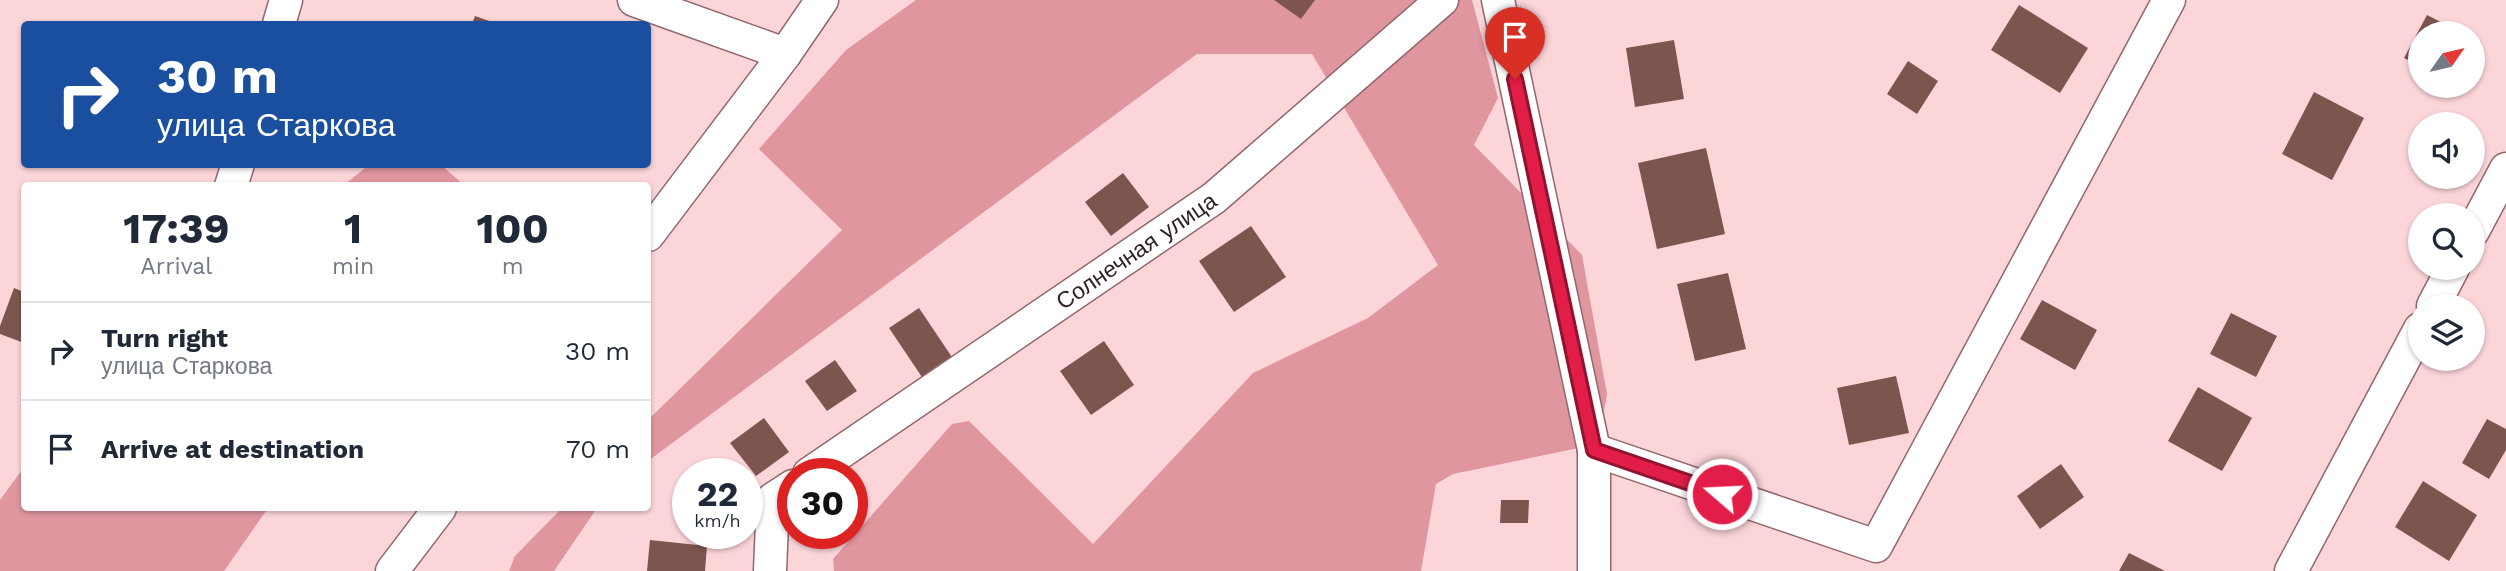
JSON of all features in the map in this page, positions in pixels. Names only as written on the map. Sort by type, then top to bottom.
[{"type":"street","points":[[280,21],[286,0]]},
{"type":"street","points":[[634,0],[785,54]]},
{"type":"street","points":[[651,231],[785,54],[822,0]]},
{"type":"street","name":"Солнечная улица","points":[[832,458],[1214,198],[1441,0]]},
{"type":"street","points":[[1498,0],[1594,450],[1594,571]]},
{"type":"street","points":[[1594,450],[1875,546],[2162,2]]},
{"type":"street","points":[[2485,208],[2506,169]]},
{"type":"street","points":[[2291,571],[2408,352]]},
{"type":"street","points":[[770,571],[773,499],[777,496]]},
{"type":"street","points":[[392,571],[438,511]]},
{"type":"shaded area","points":[[916,0],[1472,0],[1498,98],[1474,145],[1582,255],[1607,394],[1598,444],[1453,474],[1436,484],[1421,571],[834,571],[833,559],[842,549],[868,549],[868,519],[952,424],[969,421],[1093,544],[1253,373],[1368,318],[1438,265],[1312,54],[1197,54],[651,459],[651,417],[842,230],[759,149],[846,50]]},
{"type":"shaded area","points":[[365,168],[444,168],[461,182],[348,182]]},
{"type":"shaded area","points":[[21,471],[21,511],[266,511],[224,571],[0,571],[0,500]]},
{"type":"shaded area","points":[[559,511],[595,511],[554,571],[509,571],[515,556]]},
{"type":"building","points":[[1274,0],[1315,0],[1301,19]]},
{"type":"building","points":[[2019,5],[2088,48],[2060,93],[1991,50]]},
{"type":"building","points":[[2427,15],[2439,21],[2424,21]]},
{"type":"building","points":[[475,16],[489,21],[473,21]]},
{"type":"building","points":[[1674,40],[1684,99],[1635,107],[1626,48]]},
{"type":"building","points":[[1908,61],[1938,81],[1917,114],[1887,94]]},
{"type":"building","points":[[2314,92],[2364,118],[2332,180],[2282,154]]},
{"type":"building","points":[[1706,148],[1725,234],[1657,249],[1638,163]]},
{"type":"building","points":[[1123,173],[1149,207],[1111,236],[1085,202]]},
{"type":"building","points":[[1251,226],[1286,277],[1234,312],[1199,261]]},
{"type":"building","points":[[1728,273],[1746,349],[1695,361],[1677,284]]},
{"type":"building","points":[[14,288],[21,291],[21,342],[0,334],[0,326]]},
{"type":"building","points":[[2042,300],[2097,330],[2075,370],[2020,339]]},
{"type":"building","points":[[919,308],[958,366],[928,386],[889,328]]},
{"type":"building","points":[[2231,313],[2277,336],[2256,377],[2210,354]]},
{"type":"building","points":[[1104,341],[1134,385],[1091,415],[1060,371]]},
{"type":"building","points":[[835,360],[857,391],[827,411],[805,381]]},
{"type":"building","points":[[1896,376],[1909,433],[1849,445],[1837,388]]},
{"type":"building","points":[[2198,387],[2252,418],[2222,471],[2168,441]]},
{"type":"building","points":[[764,418],[789,452],[777,458],[763,471],[763,458],[742,458],[730,443]]},
{"type":"building","points":[[2487,419],[2506,429],[2506,450],[2489,479],[2462,463]]},
{"type":"building","points":[[2061,464],[2084,497],[2040,529],[2017,496]]},
{"type":"building","points":[[2423,481],[2477,515],[2449,561],[2395,527]]},
{"type":"building","points":[[1501,500],[1529,500],[1528,523],[1500,523]]},
{"type":"building","points":[[650,540],[672,542],[672,549],[707,549],[705,571],[647,571]]},
{"type":"building","points":[[2129,553],[2165,571],[2119,571]]},
{"type":"route","points":[[1515,79],[1594,450],[1722,494]]}]
